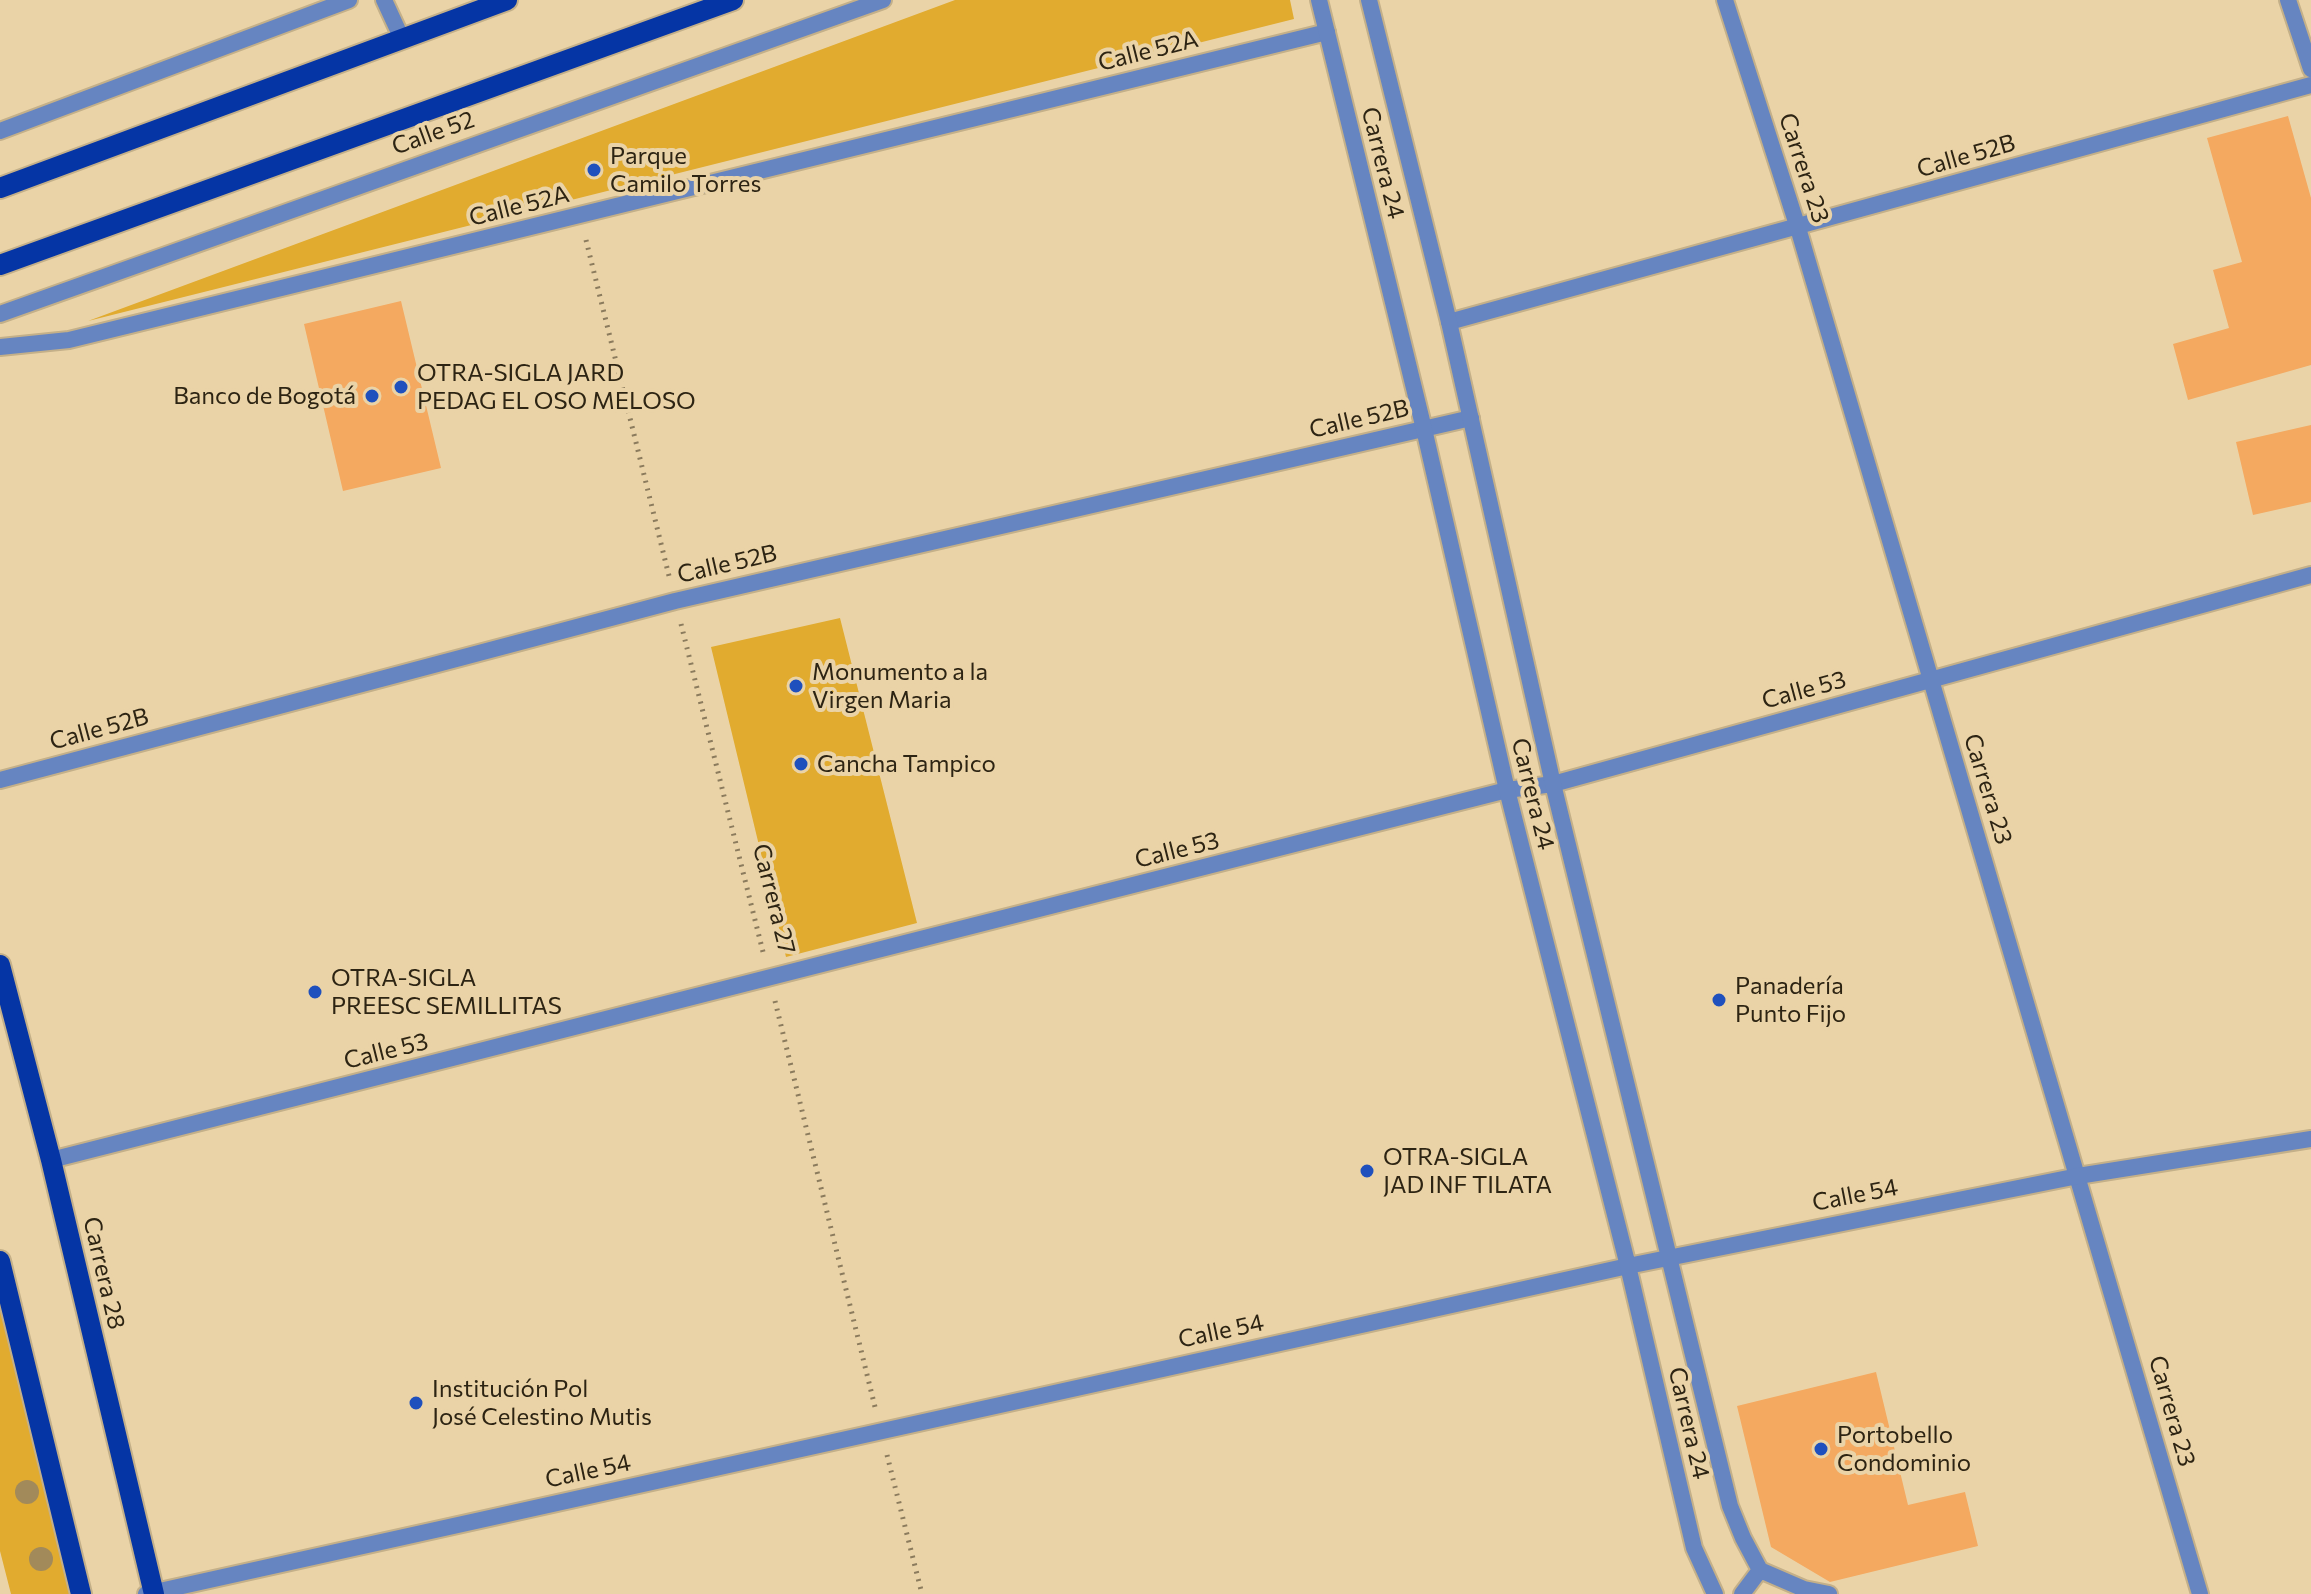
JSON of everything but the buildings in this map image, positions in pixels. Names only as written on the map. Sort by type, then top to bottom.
[{"type":"main road","points":[[0,188],[507,0]]},
{"type":"main road","name":"Calle 52","points":[[0,265],[733,0]]},
{"type":"main road","name":"Carrera 28","points":[[0,965],[51,1160],[151,1593]]},
{"type":"main road","points":[[0,1261],[81,1594]]},
{"type":"street","points":[[0,131],[349,0]]},
{"type":"street","points":[[384,0],[402,39]]},
{"type":"street","name":"Calle 52","points":[[0,314],[883,0]]},
{"type":"street","name":"Carrera 24","points":[[1319,0],[1424,429],[1507,790],[1628,1266],[1694,1548],[1715,1594]]},
{"type":"street","name":"Carrera 24","points":[[1369,0],[1449,322],[1553,784],[1730,1506],[1760,1570]]},
{"type":"street","name":"Carrera 23","points":[[1725,0],[1798,228],[2200,1594]]},
{"type":"street","points":[[2288,0],[2311,69]]},
{"type":"street","name":"Calle 52A","points":[[0,347],[69,340],[1327,32]]},
{"type":"street","name":"Calle 52B","points":[[1449,322],[2311,85]]},
{"type":"street","name":"Calle 52B","points":[[0,780],[675,601],[1471,418]]},
{"type":"street","name":"Calle 53","points":[[51,1160],[1507,790],[1553,784],[2311,575]]},
{"type":"street","name":"Calle 54","points":[[151,1593],[1669,1256],[2078,1176],[2311,1139]]},
{"type":"street","points":[[1742,1594],[1760,1570],[1804,1589],[1829,1594]]},
{"type":"path","name":"Carrera 27","points":[[580,216],[922,1594]]},
{"type":"shaded area","name":"Parque Camilo Torres","points":[[955,0],[1290,0],[1294,19],[88,321]]},
{"type":"shaded area","name":"Cancha Tampico","points":[[840,618],[917,923],[786,957],[711,647]]},
{"type":"shaded area","points":[[0,1260],[83,1594],[11,1594],[0,1551]]},
{"type":"place","name":"Parque Camilo Torres","points":[[594,170]]},
{"type":"place","name":"OTRA-SIGLA JARD PEDAG EL OSO MELOSO","points":[[401,387]]},
{"type":"place","name":"Banco de Bogotá","points":[[372,396]]},
{"type":"place","name":"Monumento a la Virgen Maria","points":[[796,686]]},
{"type":"place","name":"Cancha Tampico","points":[[801,764]]},
{"type":"place","name":"OTRA-SIGLA PREESC SEMILLITAS","points":[[315,992]]},
{"type":"place","name":"Panadería Punto Fijo","points":[[1719,1000]]},
{"type":"place","name":"OTRA-SIGLA JAD INF TILATA","points":[[1367,1171]]},
{"type":"place","name":"Institución Pol José Celestino Mutis","points":[[416,1403]]},
{"type":"place","name":"Portobello Condominio","points":[[1821,1449]]}]
